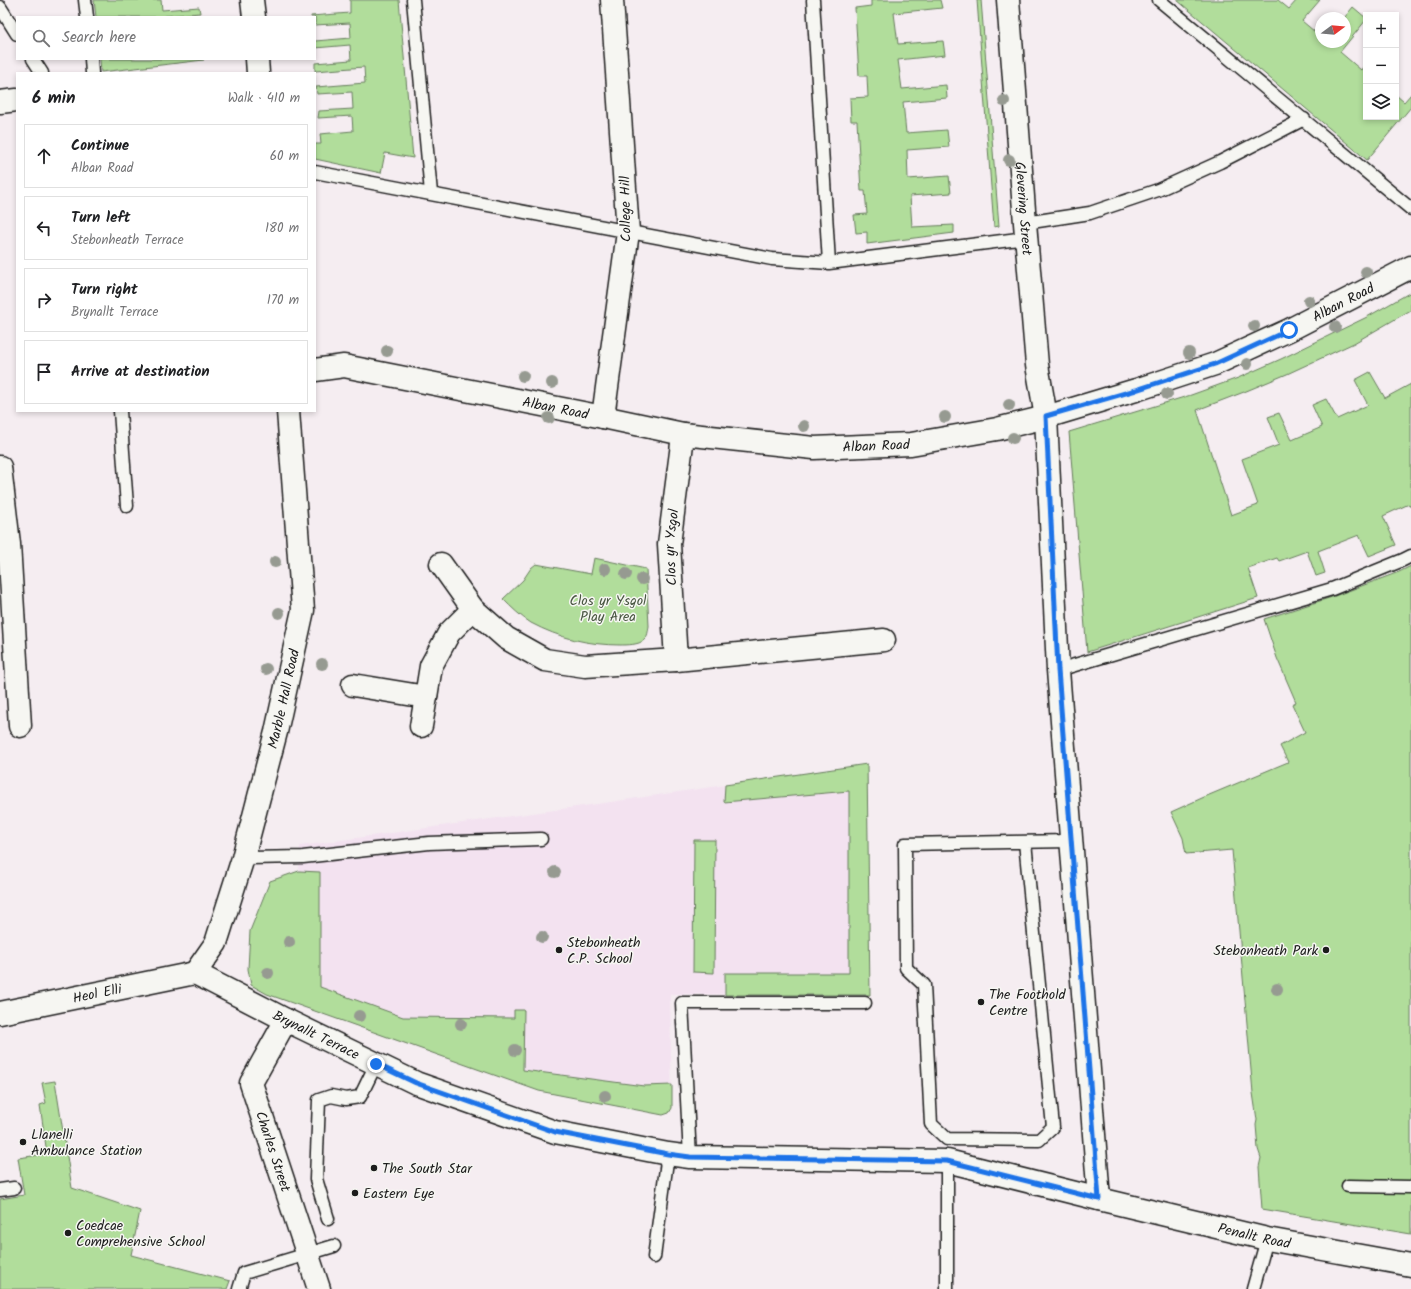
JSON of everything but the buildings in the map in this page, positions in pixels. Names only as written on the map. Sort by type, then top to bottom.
[{"type":"street","points":[[252,0],[254,16]]},
{"type":"street","name":"College Hill","points":[[602,417],[628,232],[612,0]]},
{"type":"street","name":"Glevering Street","points":[[1008,0],[1025,230],[1037,365],[1046,416],[1058,670],[1099,1199]]},
{"type":"street","points":[[257,60],[258,72]]},
{"type":"street","points":[[0,102],[16,100]]},
{"type":"street","name":"Alban Road","points":[[316,370],[344,366],[683,434],[814,448],[903,444],[997,429],[1136,390],[1215,364],[1289,330],[1411,267]]},
{"type":"street","name":"Marble Hall Road","points":[[195,973],[216,943],[243,858],[276,732],[303,610],[288,412]]},
{"type":"street","name":"Clos yr Ysgol","points":[[676,660],[669,544],[683,434]]},
{"type":"street","points":[[0,466],[9,544],[6,590],[20,726]]},
{"type":"street","points":[[441,564],[473,609],[506,638],[545,660],[585,666],[676,660],[884,640]]},
{"type":"street","points":[[421,726],[431,666],[449,633],[473,609]]},
{"type":"street","points":[[353,684],[426,697]]},
{"type":"street","name":"Brynallt Terrace","points":[[195,973],[286,1020],[416,1083],[555,1132],[690,1157],[947,1161],[1099,1199]]},
{"type":"street","name":"Heol Elli","points":[[0,1013],[195,973]]},
{"type":"street","name":"Charles Street","points":[[286,1020],[251,1083],[319,1289]]},
{"type":"street","name":"Penallt Road","points":[[1099,1199],[1267,1239],[1411,1265]]},
{"type":"lane","points":[[85,0],[87,16]]},
{"type":"lane","points":[[413,0],[431,193]]},
{"type":"lane","points":[[813,0],[829,263]]},
{"type":"lane","points":[[1159,0],[1411,209]]},
{"type":"lane","points":[[0,7],[16,32]]},
{"type":"lane","points":[[34,60],[41,72]]},
{"type":"lane","points":[[91,60],[92,72]]},
{"type":"lane","points":[[316,172],[772,259],[829,263],[1025,230],[1090,212],[1158,190],[1220,162],[1304,119]]},
{"type":"lane","points":[[120,412],[127,506]]},
{"type":"lane","points":[[1058,670],[1332,589],[1411,556]]},
{"type":"lane","points":[[243,858],[303,857],[429,843],[541,839]]},
{"type":"lane","points":[[1025,842],[1053,1127],[1039,1140],[947,1139],[931,1124],[924,985],[906,968],[905,844],[1071,841]]},
{"type":"lane","points":[[690,1157],[682,1003],[865,1003]]},
{"type":"lane","points":[[328,1219],[316,1180],[319,1100],[331,1096],[346,1099],[360,1097],[376,1064]]},
{"type":"lane","points":[[654,1257],[668,1154]]},
{"type":"lane","points":[[947,1161],[947,1289]]},
{"type":"lane","points":[[1348,1186],[1411,1187]]},
{"type":"lane","points":[[0,1190],[14,1188]]},
{"type":"lane","points":[[1253,1289],[1267,1239]]},
{"type":"lane","points":[[238,1289],[244,1273],[334,1246]]},
{"type":"shaded area","name":"Stebonheath C.P. School","points":[[867,764],[870,995],[670,994],[672,1108],[669,1113],[663,1115],[539,1091],[267,994],[251,985],[248,969],[250,931],[270,881],[299,871],[300,846]]},
{"type":"green space","points":[[94,0],[161,0],[162,10],[199,7],[200,13],[165,16],[96,16]]},
{"type":"green space","points":[[350,0],[399,0],[413,158],[385,153],[381,173],[316,159],[316,144],[321,144],[320,134],[353,131],[352,116],[318,118],[319,111],[353,109],[352,92],[317,94],[316,87],[365,83],[364,67],[315,71],[315,63],[351,60],[350,45],[316,48],[316,41],[351,38],[350,23],[316,25],[316,16],[311,16],[350,13]]},
{"type":"green space","points":[[871,0],[940,0],[942,8],[894,13],[898,44],[943,41],[945,55],[898,60],[902,89],[946,85],[947,98],[903,102],[906,133],[947,130],[949,147],[907,150],[908,179],[949,176],[951,193],[910,196],[912,227],[954,225],[954,233],[867,244],[867,232],[856,233],[854,215],[867,214],[865,191],[861,191],[857,121],[851,121],[850,98],[868,97],[867,76],[859,76],[855,8],[871,6]]},
{"type":"green space","points":[[977,0],[981,0],[999,226],[994,227]]},
{"type":"green space","points":[[1177,0],[1278,0],[1289,9],[1297,0],[1320,0],[1302,21],[1315,32],[1315,48],[1343,48],[1340,52],[1361,70],[1363,67],[1363,120],[1399,120],[1399,98],[1404,102],[1411,94],[1411,107],[1367,160]]},
{"type":"green space","points":[[1353,7],[1363,15],[1363,24],[1351,38],[1351,12],[1349,12]]},
{"type":"green space","points":[[100,60],[204,60],[101,72]]},
{"type":"green space","points":[[1411,292],[1411,310],[1354,343],[1287,374],[1197,410],[1231,515],[1258,505],[1242,459],[1279,445],[1268,417],[1279,413],[1292,440],[1322,427],[1312,405],[1326,399],[1337,419],[1368,405],[1355,380],[1370,372],[1385,398],[1411,384],[1411,507],[1409,504],[1383,516],[1396,545],[1369,556],[1359,535],[1318,551],[1325,573],[1316,576],[1307,551],[1279,561],[1277,558],[1248,568],[1258,598],[1087,652],[1069,432],[1191,395],[1238,378],[1281,359],[1367,317]]},
{"type":"green space","name":"Clos yr Ysgol Play Area","points":[[594,558],[646,569],[649,626],[648,634],[642,642],[629,645],[608,645],[563,637],[531,623],[503,599],[523,580],[531,568],[536,564],[591,574]]},
{"type":"green space","name":"Stebonheath Park","points":[[1411,566],[1411,1234],[1262,1209],[1259,1167],[1261,1158],[1258,1149],[1257,1120],[1253,1093],[1232,850],[1186,854],[1183,838],[1171,812],[1288,762],[1280,746],[1305,732],[1292,704],[1296,702],[1277,658],[1264,619],[1332,597],[1399,572]]},
{"type":"green space","points":[[867,764],[870,995],[725,995],[725,973],[849,973],[849,791],[724,802],[725,785]]},
{"type":"green space","points":[[694,840],[715,840],[714,973],[693,972]]},
{"type":"green space","points":[[299,871],[320,872],[320,987],[403,1017],[514,1018],[514,1010],[524,1010],[523,1070],[644,1086],[672,1085],[672,1108],[669,1113],[663,1115],[539,1091],[267,994],[251,985],[248,969],[250,931],[270,881]]},
{"type":"green space","name":"Coedcae Comprehensive School","points":[[55,1081],[72,1188],[140,1211],[131,1255],[230,1281],[227,1289],[0,1289],[0,1199],[24,1195],[18,1158],[47,1154],[40,1105],[46,1103],[42,1083]]},
{"type":"place","name":"Stebonheath C.P. School","points":[[559,950]]},
{"type":"place","name":"Stebonheath Park","points":[[1326,950]]},
{"type":"place","name":"The Foothold Centre","points":[[981,1002]]},
{"type":"place","name":"Llanelli Ambulance Station","points":[[23,1142]]},
{"type":"place","name":"The South Star","points":[[374,1168]]},
{"type":"place","name":"Eastern Eye","points":[[355,1193]]},
{"type":"place","name":"Coedcae Comprehensive School","points":[[68,1233]]},
{"type":"route","points":[[376,1064],[416,1083],[555,1132],[668,1154],[690,1157],[947,1161],[1099,1199],[1058,670],[1046,416],[1136,390],[1215,364],[1289,330]]}]
